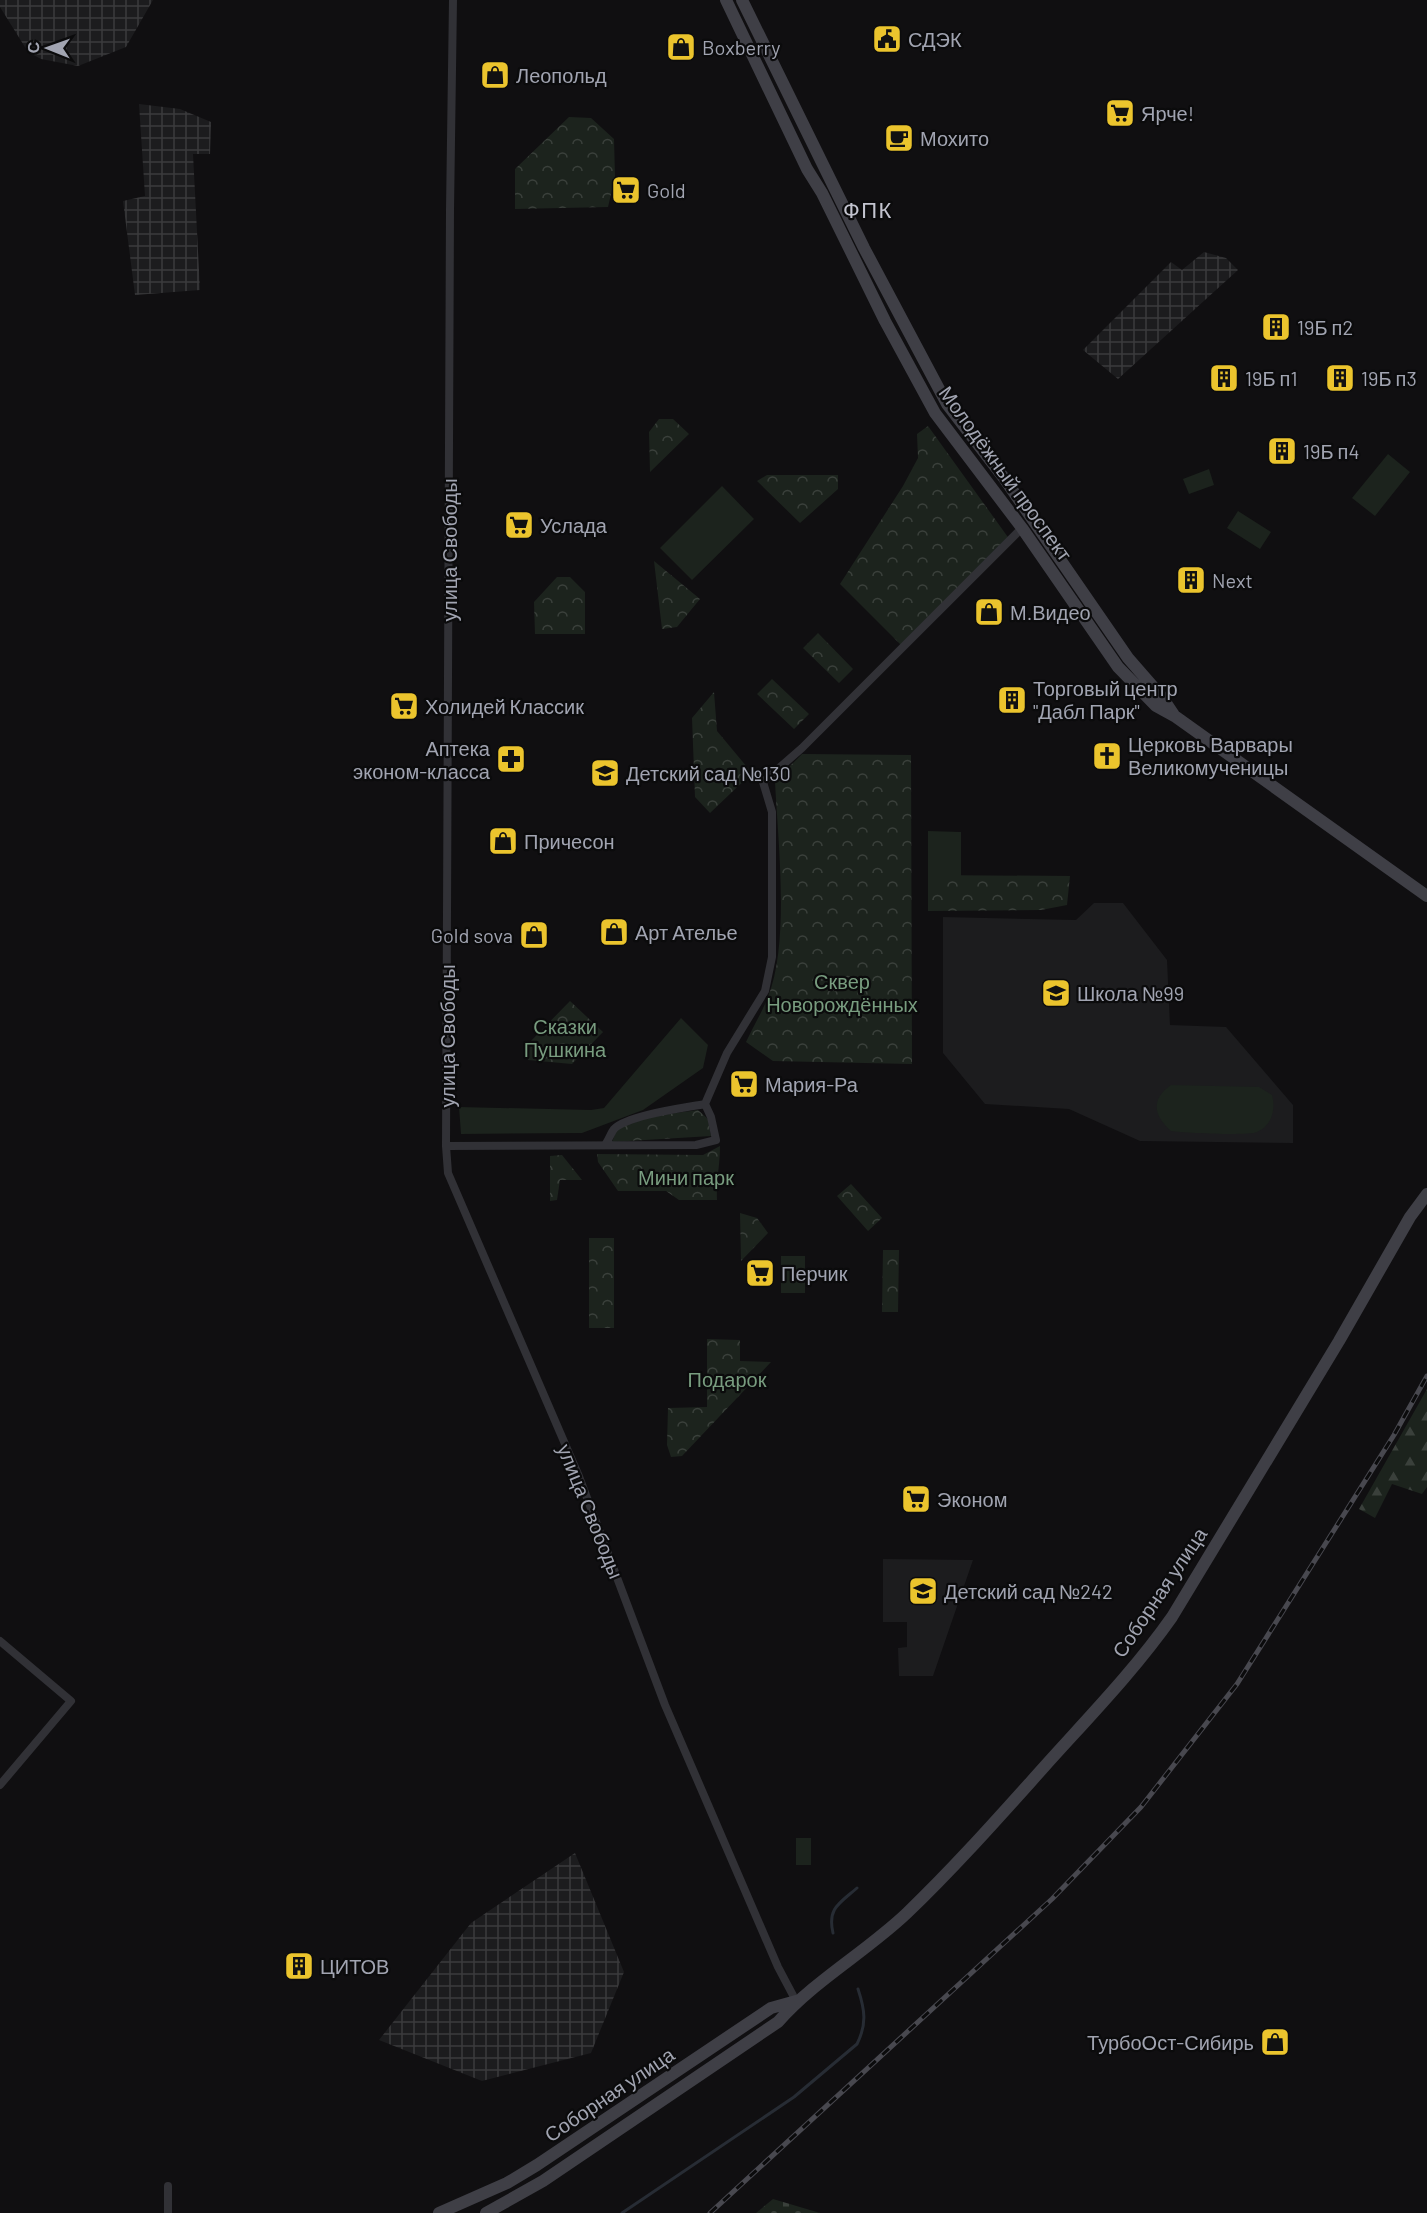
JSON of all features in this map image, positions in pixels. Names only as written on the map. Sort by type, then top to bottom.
[{"type":"main road","name":"Молодёжный проспект","points":[[726,0],[807,169],[822,193],[885,321],[935,413],[1022,528],[1118,667],[1156,706],[1176,717],[1427,896]]},
{"type":"main road","name":"Молодёжный проспект","points":[[742,0],[864,248],[947,404],[1004,478],[1128,658],[1176,717]]},
{"type":"main road","name":"Соборная улица","points":[[486,2213],[543,2181],[778,2022],[796,2001],[871,1945],[986,1832],[1149,1648],[1193,1583],[1339,1341],[1410,1217],[1427,1194]]},
{"type":"main road","name":"Соборная улица","points":[[439,2213],[507,2183],[771,2008],[796,2001]]},
{"type":"street","name":"улица Свободы","points":[[453,0],[446,1146],[448,1173],[578,1474],[665,1705],[778,1967],[796,2001]]},
{"type":"street","points":[[446,1146],[696,1145],[716,1140],[711,1117],[705,1104],[726,1053],[765,991],[772,957],[772,812],[763,782],[802,748],[1022,528]]},
{"type":"street","points":[[605,1145],[615,1129],[628,1121],[705,1104]]},
{"type":"street","points":[[0,1641],[71,1701],[0,1785]]},
{"type":"street","points":[[168,2186],[168,2213]]},
{"type":"shaded area","points":[[0,0],[153,0],[126,47],[78,66],[41,59],[28,52],[0,7]]},
{"type":"shaded area","points":[[139,104],[180,109],[211,122],[210,154],[193,154],[200,290],[135,295],[123,201],[145,196]]},
{"type":"shaded area","points":[[1204,252],[1226,258],[1238,270],[1118,379],[1083,350],[1171,262],[1182,270]]},
{"type":"shaded area","name":"Школа №99","points":[[1094,903],[1123,903],[1167,960],[1170,1025],[1226,1027],[1293,1105],[1293,1143],[1140,1141],[1069,1109],[985,1104],[943,1053],[943,917],[1076,920]]},
{"type":"shaded area","name":"Детский сад №242","points":[[883,1559],[973,1560],[933,1676],[899,1676],[898,1648],[907,1647],[907,1622],[883,1622]]},
{"type":"shaded area","points":[[575,1853],[624,1972],[591,2053],[482,2081],[379,2040],[471,1923]]},
{"type":"green space","points":[[569,117],[591,118],[614,139],[615,177],[608,207],[515,209],[515,169]]},
{"type":"green space","points":[[659,419],[673,419],[689,434],[650,472],[649,432]]},
{"type":"green space","points":[[928,426],[1010,540],[903,647],[840,584],[903,486],[918,458],[917,434]]},
{"type":"green space","points":[[1388,454],[1410,472],[1375,516],[1352,498]]},
{"type":"green space","points":[[1209,469],[1214,485],[1189,494],[1183,479]]},
{"type":"green space","points":[[767,475],[838,475],[838,489],[800,523],[757,481]]},
{"type":"green space","points":[[722,486],[754,519],[692,580],[660,548]]},
{"type":"green space","points":[[1238,511],[1271,532],[1260,549],[1227,528]]},
{"type":"green space","points":[[654,561],[700,599],[677,627],[662,629]]},
{"type":"green space","points":[[557,577],[570,577],[585,592],[585,634],[535,634],[534,602]]},
{"type":"green space","points":[[818,633],[853,669],[839,683],[803,648]]},
{"type":"green space","points":[[772,679],[809,714],[794,729],[757,694]]},
{"type":"green space","points":[[714,692],[717,731],[752,773],[710,813],[695,797],[692,718]]},
{"type":"green space","name":"Сквер Новорождённых","points":[[802,754],[911,755],[912,1064],[773,1061],[746,1042],[768,997],[779,949],[781,891],[775,781]]},
{"type":"green space","points":[[928,831],[961,832],[961,888],[928,888]]},
{"type":"green space","points":[[928,875],[1070,876],[1067,905],[1041,910],[928,911]]},
{"type":"green space","name":"Сказки Пушкина","points":[[570,1001],[603,1032],[572,1064],[528,1060],[528,1044]]},
{"type":"green space","points":[[681,1018],[708,1045],[703,1068],[643,1110],[582,1133],[461,1134],[459,1107],[591,1110],[604,1108]]},
{"type":"green space","points":[[1171,1085],[1259,1087],[1272,1095],[1272,1116],[1266,1126],[1252,1133],[1216,1134],[1171,1131],[1158,1114],[1157,1102]]},
{"type":"green space","points":[[698,1110],[708,1119],[711,1136],[612,1142],[619,1129],[635,1121]]},
{"type":"green space","name":"Мини парк","points":[[720,1146],[717,1200],[679,1200],[666,1191],[618,1191],[598,1162],[597,1154],[703,1155]]},
{"type":"green space","points":[[562,1155],[582,1180],[560,1180],[557,1200],[550,1201],[550,1156]]},
{"type":"green space","points":[[851,1184],[882,1218],[868,1231],[837,1196]]},
{"type":"green space","points":[[740,1213],[757,1218],[768,1233],[741,1261]]},
{"type":"green space","points":[[589,1238],[614,1238],[614,1328],[589,1328]]},
{"type":"green space","points":[[883,1250],[899,1250],[898,1312],[882,1312]]},
{"type":"green space","points":[[781,1256],[805,1256],[805,1293],[781,1293]]},
{"type":"green space","name":"Подарок","points":[[707,1339],[740,1340],[740,1361],[771,1362],[682,1456],[671,1457],[667,1445],[668,1408],[707,1407]]},
{"type":"green space","points":[[1427,1389],[1427,1487],[1422,1494],[1392,1484],[1375,1518],[1359,1509]]},
{"type":"green space","points":[[796,1838],[811,1838],[811,1865],[796,1865]]},
{"type":"green space","points":[[773,2199],[820,2213],[756,2213]]},
{"type":"waterway","points":[[833,1933],[833,1912],[840,1902],[857,1888]]},
{"type":"waterway","points":[[622,2213],[794,2097],[857,2044],[864,2017],[858,1989]]},
{"type":"railway","points":[[710,2213],[1052,1899],[1141,1807],[1237,1684],[1394,1435],[1427,1376]]},
{"type":"place","name":"СДЭК","points":[[887,39]]},
{"type":"place","name":"Boxberry","points":[[681,47]]},
{"type":"place","name":"Леопольд","points":[[495,75]]},
{"type":"place","name":"Ярче!","points":[[1120,113]]},
{"type":"place","name":"Мохито","points":[[899,138]]},
{"type":"place","name":"Gold","points":[[626,190]]},
{"type":"place","name":"19Б п2","points":[[1276,327]]},
{"type":"place","name":"19Б п1","points":[[1224,378]]},
{"type":"place","name":"19Б п3","points":[[1340,378]]},
{"type":"place","name":"19Б п4","points":[[1282,451]]},
{"type":"place","name":"Услада","points":[[519,525]]},
{"type":"place","name":"Next","points":[[1191,580]]},
{"type":"place","name":"М.Видео","points":[[989,612]]},
{"type":"place","name":"Торговый центр \"Дабл Парк\"","points":[[1012,700]]},
{"type":"place","name":"Холидей Классик","points":[[404,706]]},
{"type":"place","name":"Церковь Варвары Великомученицы","points":[[1107,756]]},
{"type":"place","name":"Аптека эконом-класса","points":[[511,759]]},
{"type":"place","name":"Детский сад №130","points":[[605,773]]},
{"type":"place","name":"Причесон","points":[[503,841]]},
{"type":"place","name":"Арт Ателье","points":[[614,932]]},
{"type":"place","name":"Gold sova","points":[[534,935]]},
{"type":"place","name":"Школа №99","points":[[1056,993]]},
{"type":"place","name":"Мария-Ра","points":[[744,1084]]},
{"type":"place","name":"Перчик","points":[[760,1273]]},
{"type":"place","name":"Эконом","points":[[916,1499]]},
{"type":"place","name":"Детский сад №242","points":[[923,1591]]},
{"type":"place","name":"ЦИТОВ","points":[[299,1966]]},
{"type":"place","name":"ТурбоОст-Сибирь","points":[[1275,2042]]},
{"type":"district","name":"ФПК","points":[[868,209]]}]
